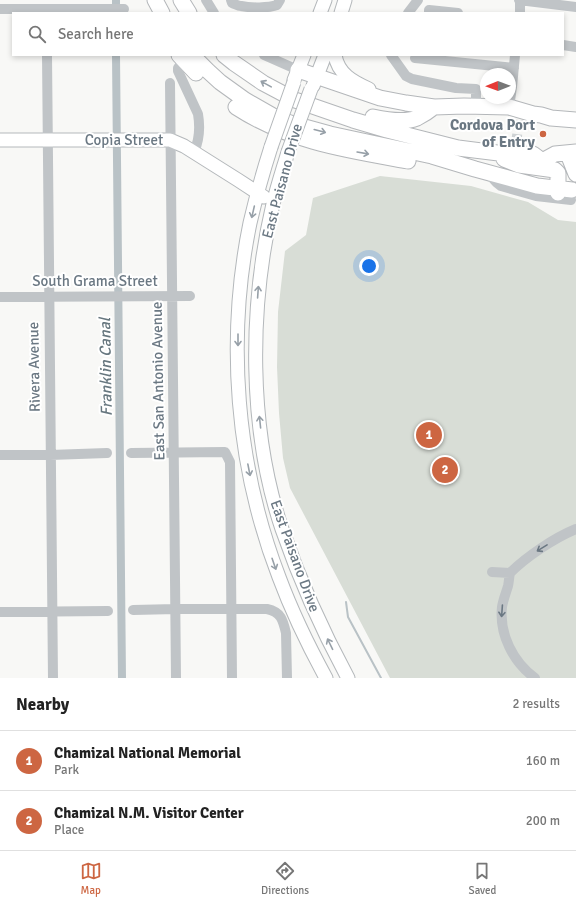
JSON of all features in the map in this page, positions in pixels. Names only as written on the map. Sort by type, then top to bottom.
[{"type":"highway","points":[[148,0],[152,12]]},
{"type":"highway","points":[[155,0],[161,12]]},
{"type":"highway","points":[[181,0],[188,12]]},
{"type":"highway","points":[[225,56],[234,64],[263,83],[295,100],[367,124],[458,148],[519,156],[529,153],[541,160],[555,154],[570,173]]},
{"type":"highway","points":[[185,57],[212,89],[236,107],[254,118],[282,131],[307,140],[354,151],[431,165],[493,173],[512,183],[535,190],[570,173]]},
{"type":"highway","points":[[296,76],[314,82],[380,98],[434,108],[476,106],[541,115],[550,118],[575,120]]},
{"type":"highway","points":[[328,110],[393,120],[409,120],[419,117],[434,108]]},
{"type":"highway","points":[[496,153],[515,163],[555,170],[558,173],[570,173]]},
{"type":"main road","points":[[320,12],[325,0]]},
{"type":"main road","points":[[341,12],[345,0]]},
{"type":"main road","name":"East Paisano Drive","points":[[304,56],[271,147],[257,192],[250,224],[240,298],[238,375],[239,402],[248,466],[266,541],[294,612],[311,650],[326,678]]},
{"type":"main road","name":"East Paisano Drive","points":[[325,56],[300,116],[288,152],[266,235],[259,288],[256,350],[257,395],[262,444],[267,473],[282,528],[302,583],[329,642],[348,678]]},
{"type":"main road","points":[[335,56],[338,66],[343,74],[392,100]]},
{"type":"main road","name":"Copia Street","points":[[0,140],[170,140],[184,146],[257,192]]},
{"type":"main road","points":[[257,192],[266,202],[262,223],[266,235]]},
{"type":"street","points":[[206,0],[213,12]]},
{"type":"street","points":[[409,12],[418,0]]},
{"type":"street","points":[[520,12],[520,0],[576,8]]},
{"type":"street","points":[[232,1],[241,6],[267,7],[272,7],[278,2]]},
{"type":"street","points":[[0,9],[46,7],[103,10],[124,9]]},
{"type":"street","points":[[429,12],[429,10],[448,12]]},
{"type":"street","points":[[564,45],[576,47]]},
{"type":"street","name":"Rivera Avenue","points":[[47,56],[53,678]]},
{"type":"street","points":[[266,56],[282,64],[296,76]]},
{"type":"street","points":[[392,56],[406,76],[412,79],[456,88],[480,89]]},
{"type":"street","points":[[415,58],[514,68],[515,56]]},
{"type":"street","points":[[185,57],[178,68],[178,71],[199,119],[198,143],[194,152]]},
{"type":"street","name":"East San Antonio Avenue","points":[[170,83],[176,678]]},
{"type":"street","points":[[476,106],[480,92]]},
{"type":"street","points":[[514,104],[514,112]]},
{"type":"street","points":[[496,153],[514,148],[516,144]]},
{"type":"street","name":"South Grama Street","points":[[0,297],[190,296]]},
{"type":"street","points":[[131,453],[225,452],[230,462],[232,678]]},
{"type":"street","points":[[0,454],[50,455],[107,453]]},
{"type":"street","points":[[535,678],[517,661],[508,646],[504,635],[502,625],[502,608],[510,573],[519,564],[542,548],[576,529]]},
{"type":"street","points":[[492,572],[510,573]]},
{"type":"street","points":[[133,610],[273,610],[281,616],[286,632],[286,678]]},
{"type":"street","points":[[0,612],[108,611]]},
{"type":"shaded area","points":[[380,176],[471,186],[528,202],[558,220],[576,222],[576,678],[390,678],[290,488],[283,458],[277,367],[278,312],[285,251],[306,235],[313,198]]},
{"type":"waterway","name":"Franklin Canal","points":[[116,0],[116,12]]},
{"type":"waterway","name":"Franklin Canal","points":[[116,56],[122,678]]},
{"type":"waterway","points":[[346,602],[348,617],[381,678]]},
{"type":"tunnel","points":[[516,144],[519,120]]},
{"type":"place","name":"Cordova Port of Entry","points":[[543,134]]},
{"type":"place","name":"Chamizal National Memorial","points":[[429,435]]},
{"type":"place","name":"Chamizal N.M. Visitor Center","points":[[445,470]]}]
